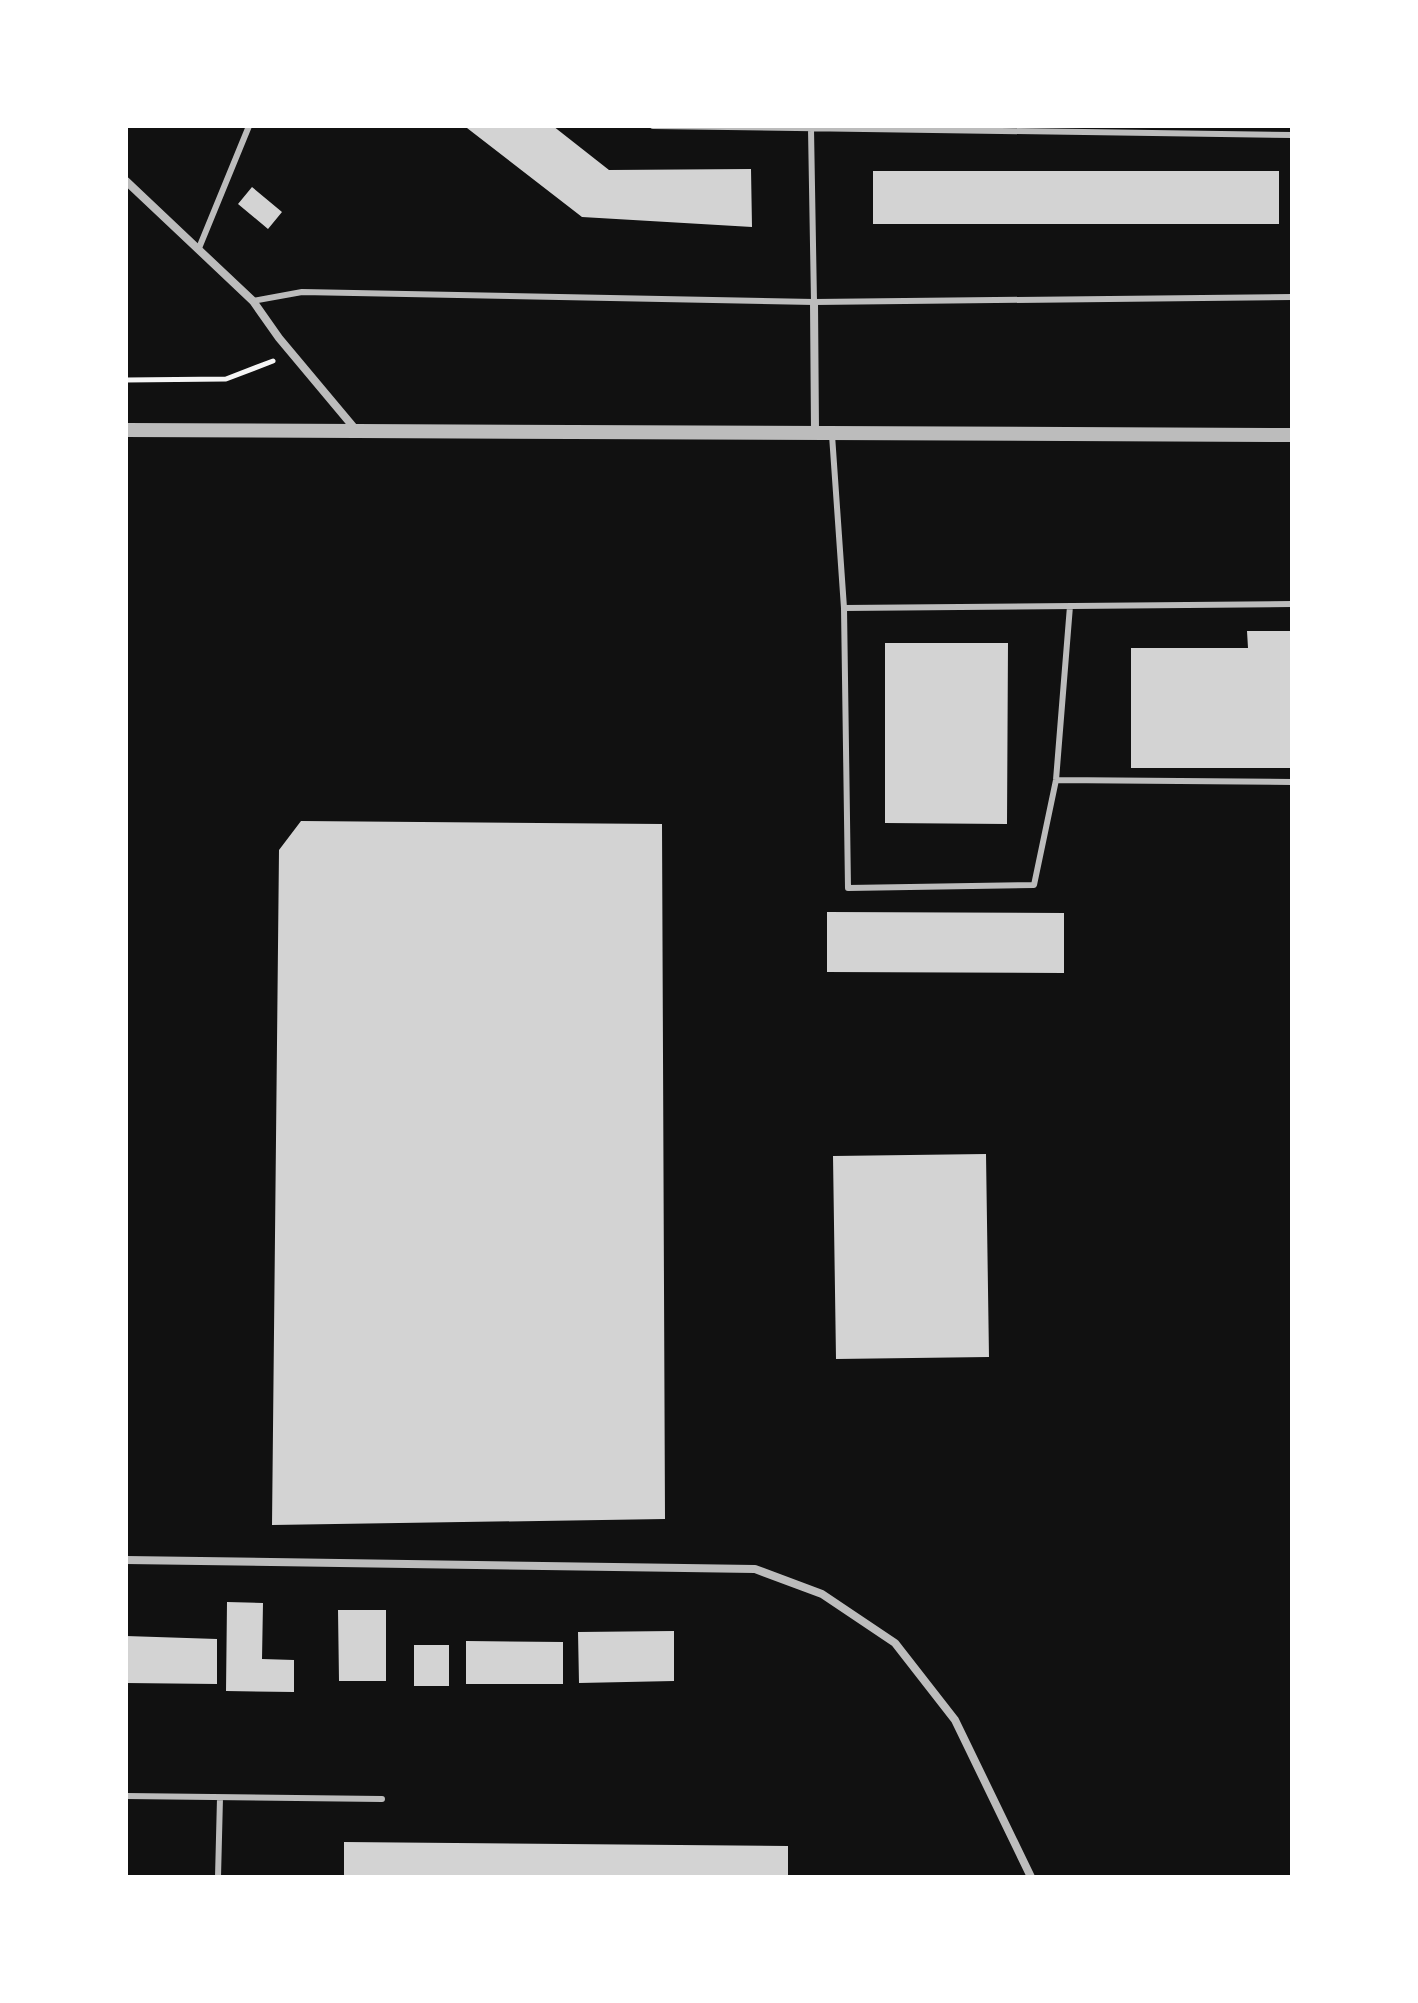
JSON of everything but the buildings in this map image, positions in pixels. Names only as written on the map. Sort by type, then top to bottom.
[{"type":"street","points":[[126,181],[253,301],[292,354],[356,430]]},
{"type":"street","points":[[814,302],[815,431]]},
{"type":"street","points":[[126,430],[1292,435]]},
{"type":"street","points":[[126,1560],[755,1569],[822,1594],[895,1643],[955,1720],[1031,1877]]},
{"type":"lane","points":[[199,248],[249,126]]},
{"type":"lane","points":[[653,126],[1292,135]]},
{"type":"lane","points":[[811,129],[814,302]]},
{"type":"lane","points":[[253,301],[302,292],[814,302],[1292,297]]},
{"type":"lane","points":[[831,431],[844,608],[848,888],[1034,885],[1056,780],[1070,606]]},
{"type":"lane","points":[[844,608],[1292,604]]},
{"type":"lane","points":[[1056,780],[1292,782]]},
{"type":"lane","points":[[126,1796],[382,1799]]},
{"type":"lane","points":[[218,1877],[220,1798]]},
{"type":"path","points":[[126,380],[226,379],[292,354]]}]
